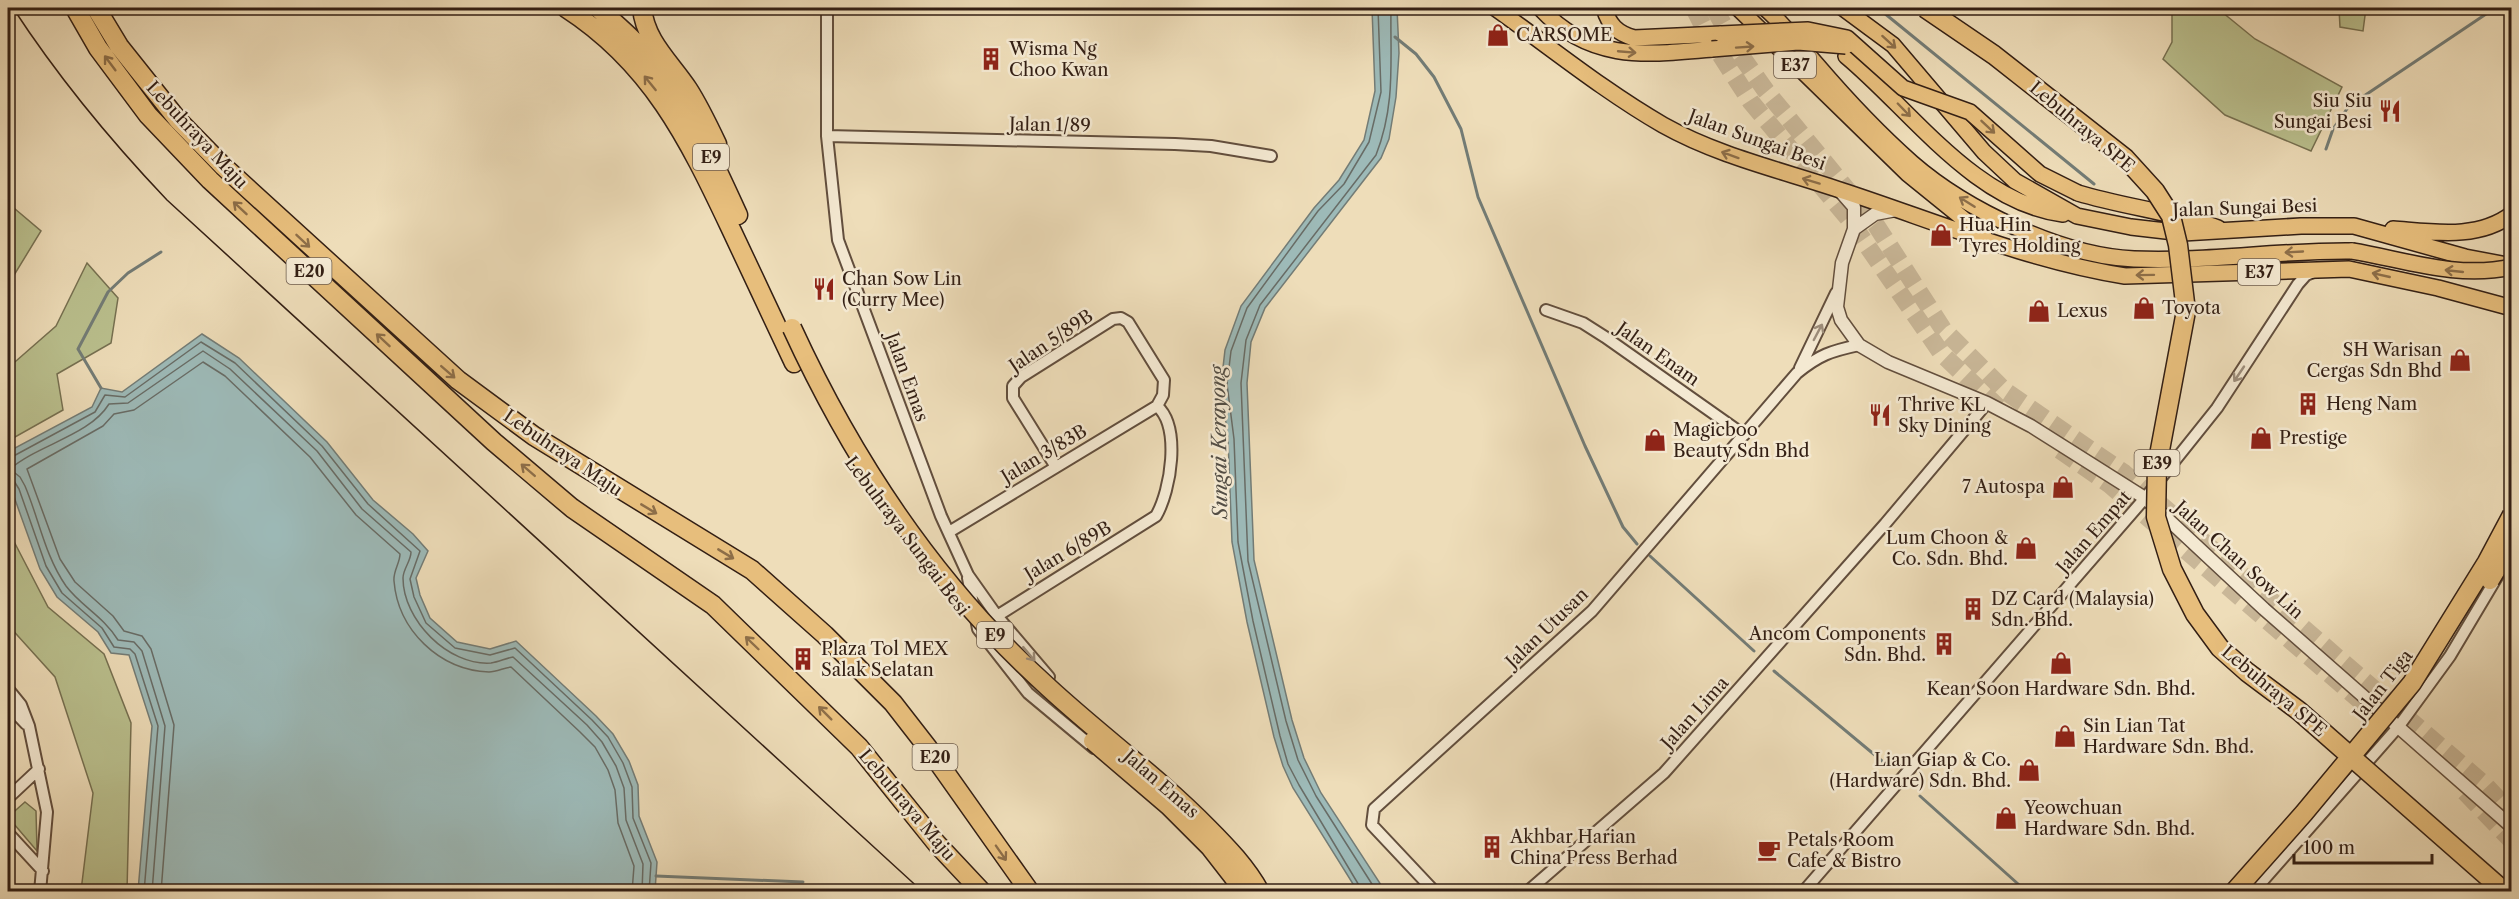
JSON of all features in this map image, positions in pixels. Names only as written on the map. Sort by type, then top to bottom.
[{"type":"highway","name":"Lebuhraya Maju","points":[[75,8],[98,48],[148,115],[210,180],[494,442],[572,508],[713,605],[859,747],[937,844],[982,891]]},
{"type":"highway","name":"Lebuhraya Maju","points":[[96,8],[119,46],[157,96],[193,135],[410,339],[458,380],[534,436],[752,570],[825,635],[893,703],[1030,891]]},
{"type":"highway","name":"Lebuhraya Sungai Besi","points":[[566,8],[588,22],[628,56],[666,104],[693,149],[794,363],[822,415],[853,466],[887,514],[1009,668],[1169,806],[1210,847],[1245,891]]},
{"type":"highway","name":"Lebuhraya Sungai Besi","points":[[598,8],[647,55],[674,92],[710,154],[744,230],[844,433],[913,536],[1007,649],[1093,727],[1174,793],[1267,891]]},
{"type":"highway","points":[[642,8],[643,22],[651,40],[678,75],[703,115],[728,170],[744,230]]},
{"type":"highway","name":"Lebuhraya SPE","points":[[1925,8],[1994,55],[2125,158],[2155,191],[2171,216],[2178,245],[2186,312],[2157,466],[2156,517],[2172,569],[2195,614],[2220,648],[2247,672],[2300,711],[2505,891]]},
{"type":"highway","name":"Lebuhraya SPE","points":[[1936,8],[1996,49],[2129,153],[2161,184],[2178,213],[2191,282],[2190,314],[2162,466],[2161,517],[2177,566],[2201,612],[2249,666],[2303,705],[2511,885]]},
{"type":"highway","points":[[2234,891],[2304,813],[2412,683],[2445,632],[2511,515]]},
{"type":"highway","points":[[2251,891],[2401,718],[2450,647],[2511,543]]},
{"type":"main road","name":"Jalan Sungai Besi","points":[[1495,8],[1614,94],[1662,125],[1712,148],[2025,251]]},
{"type":"main road","points":[[1540,8],[1566,31],[1587,44],[1606,50],[1641,53],[1804,42],[1839,44],[1867,57]]},
{"type":"main road","points":[[1604,8],[1614,28],[1621,34],[1634,38],[1808,30],[1848,38],[1903,88],[1970,112],[2040,174],[2078,193],[2146,211],[2188,218],[2229,232]]},
{"type":"main road","name":"E37","points":[[1738,8],[1853,123],[1908,174],[1971,225],[2025,251],[2094,271],[2125,276],[2200,275],[2324,268],[2375,273],[2511,308]]},
{"type":"main road","points":[[1765,8],[1853,107],[1913,164],[1963,200],[2019,228],[2076,248],[2131,259],[2193,260],[2295,252],[2352,251],[2451,271],[2475,273],[2511,267]]},
{"type":"main road","name":"Jalan Sungai Besi","points":[[1843,8],[1893,45],[1984,152],[2015,181],[2077,216],[2131,227],[2183,233],[2229,232],[2310,225],[2354,226],[2465,257],[2511,267]]},
{"type":"main road","points":[[1778,45],[1825,48],[1846,56],[1880,85],[1944,149],[1990,184],[2046,212],[2077,216]]},
{"type":"main road","points":[[2354,226],[2467,232],[2490,227],[2511,214]]},
{"type":"main road","points":[[2438,288],[2511,302]]},
{"type":"street","name":"Jalan Emas","points":[[827,8],[827,136],[838,240],[949,532],[968,575],[997,616],[1051,678],[1156,770],[1267,891]]},
{"type":"street","name":"Jalan 1/89","points":[[827,136],[1175,144],[1211,146],[1271,156]]},
{"type":"street","points":[[1837,189],[1854,207],[1854,229]]},
{"type":"street","points":[[1854,229],[1875,214],[1887,210],[1902,211]]},
{"type":"street","name":"Jalan Chan Sow Lin","points":[[1854,229],[1842,263],[1837,290],[1840,320],[1859,345],[1888,362],[1987,403],[2070,449],[2145,498],[2256,601],[2385,712],[2511,826]]},
{"type":"street","name":"Jalan Empat","points":[[1803,891],[2145,498],[2217,408],[2298,284],[2306,275],[2324,268]]},
{"type":"street","name":"Jalan Utusan","points":[[1797,374],[1837,290]]},
{"type":"street","name":"Jalan Enam","points":[[1546,310],[1582,323],[1605,337],[1744,435]]},
{"type":"street","name":"Jalan 5/89B","points":[[1056,467],[1013,398],[1013,386],[1021,377],[1113,319],[1121,318],[1128,322],[1164,380],[1163,395],[1157,406]]},
{"type":"street","name":"Jalan Utusan","points":[[1435,891],[1372,825],[1374,810],[1592,610],[1797,374],[1816,358],[1832,350],[1859,345]]},
{"type":"street","name":"Jalan Lima","points":[[1527,891],[1664,773],[1885,524],[1987,403]]},
{"type":"street","name":"Jalan 3/83B","points":[[949,532],[1157,406]]},
{"type":"street","name":"Jalan 6/89B","points":[[997,616],[1156,516],[1163,504],[1167,488],[1171,448],[1170,425],[1166,414],[1157,406]]},
{"type":"street","name":"Jalan Tiga","points":[[2227,891],[2385,712],[2425,659],[2473,579],[2511,504]]},
{"type":"street","name":"Jalan Tiga","points":[[2251,891],[2399,726],[2450,656],[2511,550]]},
{"type":"street","name":"Jalan Emas","points":[[968,575],[978,629],[1028,693],[1141,787],[1236,873],[1267,891]]},
{"type":"street","points":[[8,690],[21,705],[29,726],[47,812],[40,891]]},
{"type":"street","points":[[8,705],[29,726]]},
{"type":"street","points":[[8,798],[39,769]]},
{"type":"street","points":[[8,833],[43,871]]},
{"type":"green space","points":[[2172,8],[2217,8],[2255,39],[2342,87],[2311,151],[2225,115],[2163,59],[2172,42]]},
{"type":"green space","points":[[2339,8],[2366,8],[2363,31],[2340,27]]},
{"type":"green space","points":[[8,203],[41,231],[8,285]]},
{"type":"green space","points":[[87,263],[118,298],[111,343],[57,374],[63,410],[8,441],[8,415],[13,412],[8,368],[56,326]]},
{"type":"green space","points":[[8,530],[48,607],[104,654],[131,723],[127,891],[81,891],[93,793],[55,677],[8,625]]},
{"type":"green space","points":[[25,802],[36,811],[37,851],[8,817]]},
{"type":"water","points":[[1372,8],[1397,8],[1399,53],[1396,97],[1389,139],[1381,158],[1265,308],[1251,342],[1247,383],[1254,560],[1292,720],[1304,758],[1321,793],[1385,891],[1358,892],[1293,788],[1274,737],[1247,622],[1232,542],[1228,439],[1221,385],[1225,350],[1241,306],[1314,208],[1339,180],[1364,140],[1375,91]]},
{"type":"water","points":[[202,334],[239,358],[327,442],[373,500],[413,534],[428,551],[416,578],[420,595],[430,618],[457,642],[490,649],[516,641],[613,734],[629,761],[638,785],[639,816],[657,862],[655,891],[138,891],[152,726],[129,655],[111,653],[98,632],[57,597],[40,569],[8,480],[8,456],[13,449],[92,407],[101,388],[122,392]]},
{"type":"waterway","points":[[1878,8],[2094,184]]},
{"type":"waterway","points":[[2326,149],[2333,129],[2349,106],[2495,8]]},
{"type":"waterway","points":[[1395,37],[1416,54],[1434,77],[1461,129],[1478,197],[1585,446],[1623,527],[1637,544]]},
{"type":"waterway","points":[[101,388],[78,349],[108,292],[128,273],[161,252]]},
{"type":"waterway","points":[[1650,556],[1754,651]]},
{"type":"waterway","points":[[1774,671],[1882,761]]},
{"type":"waterway","points":[[1920,796],[2027,892]]},
{"type":"waterway","points":[[656,876],[803,882]]},
{"type":"tunnel","points":[[1694,8],[1707,34],[1751,102],[1848,218],[1942,354],[2000,409]]},
{"type":"tunnel","points":[[1714,8],[1739,53],[1766,91],[1876,225],[1943,329],[2005,391],[2124,473],[2486,786],[2512,814]]},
{"type":"tunnel","points":[[2060,450],[2109,484],[2363,703]]},
{"type":"tunnel","points":[[2465,792],[2512,841]]},
{"type":"tram line","points":[[13,8],[48,59],[86,107],[167,200],[923,892]]},
{"type":"place","name":"CARSOME","points":[[1498,35]]},
{"type":"place","name":"Wisma Ng Choo Kwan","points":[[991,59]]},
{"type":"place","name":"Siu Siu Sungai Besi","points":[[2390,111]]},
{"type":"place","name":"Hua Hin Tyres Holding","points":[[1941,235]]},
{"type":"place","name":"Chan Sow Lin (Curry Mee)","points":[[824,289]]},
{"type":"place","name":"Toyota","points":[[2144,308]]},
{"type":"place","name":"Lexus","points":[[2039,311]]},
{"type":"place","name":"SH Warisan Cergas Sdn Bhd","points":[[2460,360]]},
{"type":"place","name":"Heng Nam","points":[[2308,404]]},
{"type":"place","name":"Thrive KL Sky Dining","points":[[1880,415]]},
{"type":"place","name":"Prestige","points":[[2261,438]]},
{"type":"place","name":"Magicboo Beauty Sdn Bhd","points":[[1655,440]]},
{"type":"place","name":"7 Autospa","points":[[2063,487]]},
{"type":"place","name":"Lum Choon & Co. Sdn. Bhd.","points":[[2026,548]]},
{"type":"place","name":"DZ Card (Malaysia) Sdn. Bhd.","points":[[1973,609]]},
{"type":"place","name":"Ancom Components Sdn. Bhd.","points":[[1944,644]]},
{"type":"place","name":"Plaza Tol MEX Salak Selatan","points":[[803,659]]},
{"type":"place","name":"Kean Soon Hardware Sdn. Bhd.","points":[[2061,663]]},
{"type":"place","name":"Sin Lian Tat Hardware Sdn. Bhd.","points":[[2065,736]]},
{"type":"place","name":"Lian Giap & Co. (Hardware) Sdn. Bhd.","points":[[2029,770]]},
{"type":"place","name":"Yeowchuan Hardware Sdn. Bhd.","points":[[2006,818]]},
{"type":"place","name":"Akhbar Harian China Press Berhad","points":[[1492,847]]},
{"type":"place","name":"Petals Room Cafe & Bistro","points":[[1769,850]]},
{"type":"water label","name":"Sungai Kerayong","points":[[1219,442]]}]
